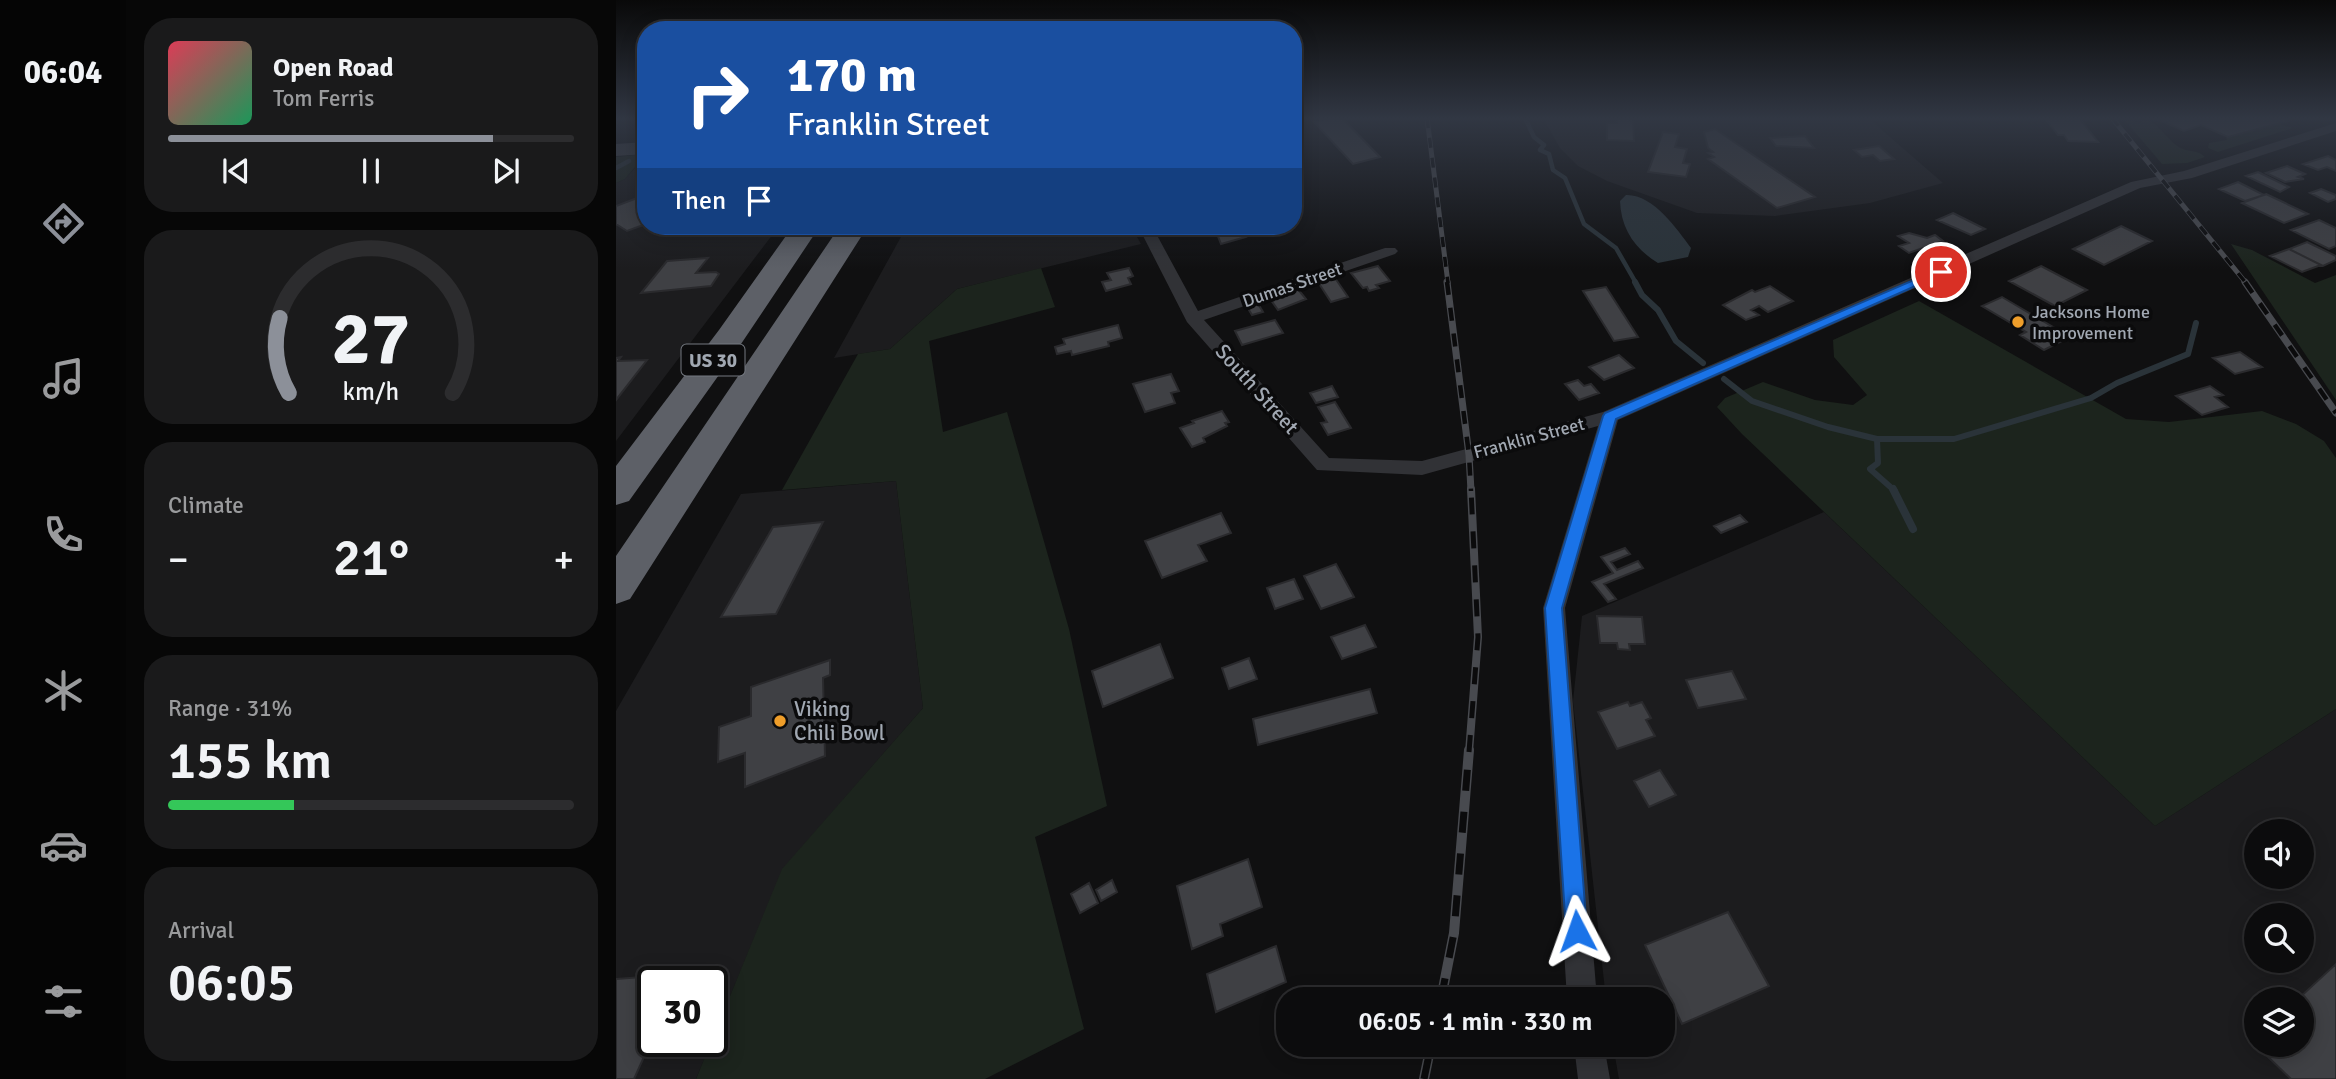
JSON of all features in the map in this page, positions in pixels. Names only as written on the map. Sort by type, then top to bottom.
[{"type":"highway","name":"US 30","points":[[616,492],[726,342],[800,235]]},
{"type":"highway","name":"US 30","points":[[616,588],[849,235]]},
{"type":"street","name":"Franklin Street","points":[[1422,468],[1610,416],[2136,185],[2208,168]]},
{"type":"street","name":"South Street","points":[[1150,235],[1193,318],[1324,465],[1422,468]]},
{"type":"street","name":"Dumas Street","points":[[1193,318],[1390,251]]},
{"type":"street","points":[[1582,987],[1554,608],[1610,416]]},
{"type":"street","points":[[1591,1057],[1594,1079]]},
{"type":"shaded area","points":[[616,168],[634,168],[625,179],[616,183]]},
{"type":"shaded area","points":[[637,168],[637,235],[772,235],[616,441],[616,183]]},
{"type":"shaded area","points":[[1583,168],[1926,168],[1943,183],[1870,203],[1775,216],[1697,213],[1607,181]]},
{"type":"shaded area","points":[[1626,195],[1646,200],[1663,214],[1691,248],[1688,257],[1658,263],[1636,245],[1626,229],[1621,211],[1620,201]]},
{"type":"shaded area","points":[[902,235],[1136,235],[1141,244],[957,289],[890,349],[834,358]]},
{"type":"shaded area","points":[[2231,244],[2252,250],[2315,283],[2336,275],[2336,400]]},
{"type":"shaded area","points":[[1041,268],[1055,307],[929,341],[943,432],[1007,412],[1069,629],[1107,806],[1035,837],[1084,1029],[985,1079],[696,1079],[705,1057],[728,1057],[728,1001],[782,869],[923,708],[896,481],[782,490],[858,354],[890,349],[957,289]]},
{"type":"shaded area","points":[[1919,301],[2126,419],[2169,422],[2262,411],[2296,424],[2324,441],[2336,458],[2336,709],[2155,826],[1742,434],[1717,407],[1725,398],[1763,382],[1815,400],[1853,405],[1867,395],[1834,357],[1833,340]]},
{"type":"shaded area","points":[[896,481],[923,708],[783,869],[728,1001],[728,966],[637,966],[637,1057],[705,1057],[696,1079],[616,1079],[616,711],[741,494]]},
{"type":"shaded area","points":[[1824,512],[2155,826],[2336,709],[2336,1079],[1619,1079],[1615,1057],[1675,1057],[1675,987],[1605,987],[1573,701],[1582,616]]},
{"type":"building","points":[[1649,168],[1689,168],[1686,177],[1648,172]]},
{"type":"building","points":[[1721,168],[1773,168],[1815,197],[1777,208]]},
{"type":"building","points":[[2280,168],[2292,168],[2305,174],[2298,177],[2304,179],[2285,182],[2266,173]]},
{"type":"building","points":[[2258,172],[2289,187],[2280,192],[2246,176]]},
{"type":"building","points":[[2238,182],[2264,195],[2245,201],[2219,189]]},
{"type":"building","points":[[2321,189],[2336,195],[2336,199],[2328,202],[2310,193]]},
{"type":"building","points":[[2266,194],[2308,214],[2284,223],[2242,203]]},
{"type":"building","points":[[637,198],[637,227],[627,231],[616,224],[616,206]]},
{"type":"building","points":[[1953,213],[1985,229],[1971,235],[1937,220]]},
{"type":"building","points":[[2319,220],[2336,228],[2336,246],[2329,249],[2291,230]]},
{"type":"building","points":[[2121,226],[2152,241],[2104,265],[2073,249]]},
{"type":"building","points":[[1909,233],[1927,238],[1935,235],[1943,241],[1909,253],[1899,246],[1909,243],[1898,236]]},
{"type":"building","points":[[1218,235],[1246,237],[1221,244]]},
{"type":"building","points":[[2307,242],[2336,256],[2336,260],[2323,266],[2289,249]]},
{"type":"building","points":[[2289,249],[2321,265],[2302,272],[2270,256]]},
{"type":"building","points":[[708,258],[696,273],[719,274],[711,286],[641,293],[667,261]]},
{"type":"building","points":[[1378,266],[1390,281],[1376,285],[1379,288],[1369,291],[1367,287],[1363,288],[1351,273]]},
{"type":"building","points":[[2041,266],[2087,290],[2055,306],[2009,281]]},
{"type":"building","points":[[1129,268],[1133,276],[1128,278],[1131,284],[1106,291],[1102,282],[1111,280],[1107,273]]},
{"type":"building","points":[[1335,278],[1348,297],[1331,302],[1318,282]]},
{"type":"building","points":[[1770,286],[1793,301],[1768,312],[1759,306],[1751,310],[1759,315],[1746,320],[1723,305],[1752,290],[1755,292]]},
{"type":"building","points":[[1606,287],[1638,337],[1614,341],[1583,291]]},
{"type":"building","points":[[1297,288],[1306,299],[1278,310],[1268,296]]},
{"type":"building","points":[[2002,297],[2070,337],[2044,350],[2020,335],[2026,332],[1982,306]]},
{"type":"building","points":[[1257,302],[1263,312],[1252,315],[1246,305]]},
{"type":"building","points":[[1275,320],[1283,333],[1242,345],[1235,331]]},
{"type":"building","points":[[1118,325],[1122,338],[1108,342],[1109,346],[1072,355],[1071,351],[1057,354],[1055,347],[1065,344],[1063,339]]},
{"type":"building","points":[[2240,352],[2262,367],[2235,374],[2213,358]]},
{"type":"building","points":[[1619,355],[1634,368],[1604,380],[1589,367]]},
{"type":"building","points":[[621,357],[618,361],[647,360],[616,400],[616,358]]},
{"type":"building","points":[[1171,374],[1179,391],[1171,393],[1175,403],[1145,412],[1133,384]]},
{"type":"building","points":[[1578,380],[1584,386],[1591,384],[1599,393],[1579,400],[1565,384]]},
{"type":"building","points":[[1332,386],[1338,397],[1316,403],[1310,393]]},
{"type":"building","points":[[2210,386],[2223,395],[2215,397],[2228,407],[2202,415],[2176,396]]},
{"type":"building","points":[[1335,402],[1351,428],[1328,435],[1321,423],[1327,422],[1318,407]]},
{"type":"building","points":[[1222,411],[1229,422],[1225,423],[1227,426],[1203,438],[1205,442],[1192,447],[1180,428]]},
{"type":"building","points":[[1221,513],[1231,533],[1198,545],[1207,561],[1162,578],[1145,541]]},
{"type":"building","points":[[1740,515],[1747,522],[1721,533],[1714,526]]},
{"type":"building","points":[[823,522],[776,614],[721,617],[773,527]]},
{"type":"building","points":[[1625,548],[1630,554],[1611,562],[1617,570],[1638,561],[1643,568],[1604,584],[1616,599],[1608,602],[1592,582],[1613,573],[1601,557]]},
{"type":"building","points":[[1336,564],[1354,597],[1321,609],[1304,576]]},
{"type":"building","points":[[1294,579],[1303,599],[1275,609],[1267,588]]},
{"type":"building","points":[[1597,616],[1642,617],[1645,644],[1629,644],[1630,650],[1618,649],[1617,643],[1600,643]]},
{"type":"building","points":[[1365,625],[1376,647],[1342,659],[1331,637]]},
{"type":"building","points":[[1160,644],[1173,678],[1103,707],[1092,671]]},
{"type":"building","points":[[1249,658],[1257,679],[1229,689],[1222,668]]},
{"type":"building","name":"Viking Chili Bowl","points":[[830,660],[830,675],[823,678],[825,756],[745,787],[745,753],[718,762],[719,727],[751,716],[751,687]]},
{"type":"building","points":[[1732,671],[1746,699],[1698,708],[1686,680]]},
{"type":"building","points":[[1370,689],[1377,713],[1258,745],[1253,719]]},
{"type":"building","points":[[1628,702],[1630,706],[1642,702],[1651,718],[1646,720],[1655,736],[1617,749],[1598,712]]},
{"type":"building","points":[[1660,770],[1676,795],[1649,807],[1634,781]]},
{"type":"building","points":[[1248,859],[1262,907],[1220,924],[1223,936],[1192,949],[1177,886]]},
{"type":"building","points":[[1112,880],[1117,892],[1101,901],[1096,890]]},
{"type":"building","points":[[1089,883],[1098,903],[1080,913],[1071,894]]},
{"type":"building","points":[[1728,912],[1769,986],[1682,1024],[1675,1009],[1675,987],[1665,987],[1645,945]]},
{"type":"building","points":[[1276,946],[1286,982],[1216,1012],[1207,974]]},
{"type":"building","points":[[2336,964],[2336,1079],[2291,1079],[2268,1057],[2314,1057],[2314,987],[2311,987]]},
{"type":"building","points":[[637,977],[637,1057],[644,1057],[634,1079],[616,1079],[616,979]]},
{"type":"waterway","points":[[1553,168],[1565,178],[1584,224],[1616,248],[1636,283]]},
{"type":"waterway","points":[[1635,282],[1642,295],[1658,310],[1676,341],[1703,363]]},
{"type":"waterway","points":[[1877,439],[1954,439],[2091,398],[2117,383],[2188,354],[2196,323]]},
{"type":"waterway","points":[[1724,379],[1752,401],[1828,427],[1877,439]]},
{"type":"waterway","points":[[1877,439],[1878,463],[1870,469],[1893,489]]},
{"type":"waterway","points":[[1893,489],[1913,529]]},
{"type":"railway","points":[[1433,168],[1448,283]]},
{"type":"railway","points":[[2153,168],[2246,283]]},
{"type":"railway","points":[[1447,282],[1469,455],[1471,491]]},
{"type":"railway","points":[[2245,282],[2336,413]]},
{"type":"railway","points":[[1469,752],[1478,637],[1471,489]]},
{"type":"railway","points":[[1443,987],[1454,933],[1469,750]]},
{"type":"railway","points":[[1424,1079],[1429,1057]]},
{"type":"place","name":"Jacksons Home Improvement","points":[[2018,322]]},
{"type":"place","name":"Viking Chili Bowl","points":[[780,721]]},
{"type":"route","points":[[1577,931],[1554,608],[1610,416],[1941,272]]}]
